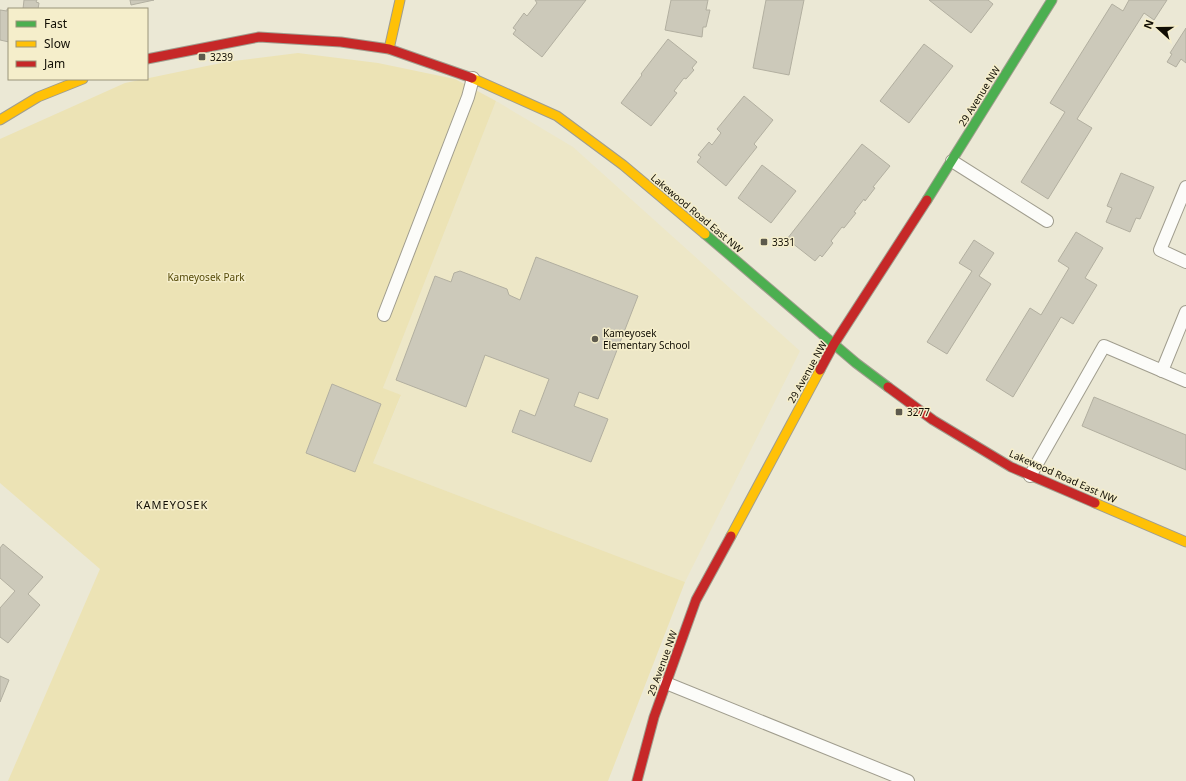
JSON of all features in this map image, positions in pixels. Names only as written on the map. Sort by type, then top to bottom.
[{"type":"street","points":[[389,49],[400,0]]},
{"type":"street","name":"29 Avenue NW","points":[[637,781],[654,717],[696,600],[834,344],[952,162],[1052,0]]},
{"type":"street","name":"Lakewood Road East NW","points":[[148,59],[259,37],[341,42],[389,49],[473,78],[534,105],[563,120],[623,165],[856,363],[933,420],[1011,467],[1186,542]]},
{"type":"street","points":[[0,120],[38,97],[80,80]]},
{"type":"lane","points":[[384,315],[468,97],[473,78]]},
{"type":"lane","points":[[952,162],[1047,221]]},
{"type":"lane","points":[[1186,187],[1160,250],[1186,262]]},
{"type":"lane","points":[[1162,371],[1186,312]]},
{"type":"lane","points":[[1030,476],[1104,346],[1186,381]]},
{"type":"lane","points":[[666,683],[901,780]]},
{"type":"shaded area","name":"Kameyosek Elementary School","points":[[496,101],[573,147],[800,351],[685,582],[373,463],[401,396],[383,388]]},
{"type":"green space","name":"Kameyosek Park","points":[[298,53],[378,63],[455,79],[496,101],[383,388],[401,395],[373,463],[685,582],[608,781],[8,781],[100,569],[0,483],[0,139],[125,83],[148,80],[148,78],[226,62]]},
{"type":"building","points":[[24,0],[37,0],[36,2],[39,3],[38,8],[23,8]]},
{"type":"building","points":[[130,0],[154,0],[131,5]]},
{"type":"building","points":[[535,0],[586,0],[542,57],[513,34],[516,30],[513,28],[524,13],[527,16],[537,3]]},
{"type":"building","points":[[671,0],[708,0],[706,10],[710,10],[706,27],[703,27],[702,37],[665,30]]},
{"type":"building","points":[[766,0],[804,0],[789,75],[753,68]]},
{"type":"building","points":[[929,0],[988,0],[993,4],[971,33]]},
{"type":"building","points":[[1129,0],[1167,0],[1154,20],[1144,13],[1077,119],[1092,128],[1048,199],[1021,182],[1065,112],[1050,103],[1112,4],[1123,11]]},
{"type":"building","points":[[8,9],[8,42],[0,40],[0,10],[7,11]]},
{"type":"building","points":[[1186,28],[1186,63],[1181,59],[1176,67],[1167,62],[1172,54],[1170,53]]},
{"type":"building","points":[[668,39],[697,62],[692,68],[694,70],[686,79],[684,78],[674,91],[677,93],[651,126],[621,103]]},
{"type":"building","points":[[924,44],[953,66],[909,123],[880,101]]},
{"type":"building","points":[[744,96],[773,120],[754,144],[757,147],[726,186],[697,162],[701,157],[698,155],[709,142],[712,145],[721,133],[717,129]]},
{"type":"building","points":[[862,144],[890,166],[873,187],[875,188],[865,201],[864,199],[854,212],[856,213],[831,241],[833,243],[822,257],[820,255],[815,261],[787,239]]},
{"type":"building","points":[[762,165],[796,191],[771,223],[738,198]]},
{"type":"building","points":[[1121,173],[1154,187],[1140,219],[1136,218],[1130,232],[1106,222],[1112,208],[1107,206]]},
{"type":"building","points":[[1076,232],[1103,248],[1085,278],[1097,285],[1073,324],[1061,317],[1013,397],[986,380],[1030,308],[1041,315],[1069,268],[1058,261]]},
{"type":"building","points":[[974,240],[994,253],[979,276],[991,284],[947,354],[927,342],[972,271],[959,263]]},
{"type":"building","points":[[536,257],[638,296],[598,399],[579,392],[574,406],[608,419],[591,462],[512,432],[520,410],[535,416],[549,379],[485,355],[466,407],[396,380],[435,276],[451,282],[454,273],[460,271],[507,289],[509,295],[520,300]]},
{"type":"building","points":[[332,384],[381,404],[355,472],[306,453]]},
{"type":"building","points":[[1094,397],[1186,435],[1186,470],[1082,426]]},
{"type":"building","points":[[3,544],[43,577],[28,594],[40,605],[8,643],[0,637],[0,608],[15,591],[0,578],[0,548]]},
{"type":"building","points":[[0,676],[9,680],[0,702]]},
{"type":"traffic: fast","points":[[927,200],[1052,0]]},
{"type":"traffic: fast","points":[[705,234],[856,363],[888,387]]},
{"type":"traffic: slow","points":[[389,49],[400,0]]},
{"type":"traffic: slow","points":[[472,78],[557,116],[623,165],[705,234]]},
{"type":"traffic: slow","points":[[0,120],[38,97],[80,80]]},
{"type":"traffic: slow","points":[[731,536],[820,370]]},
{"type":"traffic: slow","points":[[1095,503],[1186,542]]},
{"type":"traffic: jam","points":[[148,59],[259,37],[341,42],[389,49],[472,78]]},
{"type":"traffic: jam","points":[[820,370],[834,344],[927,200]]},
{"type":"traffic: jam","points":[[888,387],[933,420],[1011,467],[1095,503]]},
{"type":"traffic: jam","points":[[637,781],[654,717],[696,600],[731,536]]},
{"type":"place","name":"3239","points":[[202,57]]},
{"type":"place","name":"3331","points":[[764,242]]},
{"type":"place","name":"Kameyosek Elementary School","points":[[595,339]]},
{"type":"place","name":"3277","points":[[899,412]]},
{"type":"district","name":"KAMEYOSEK","points":[[172,505]]}]
